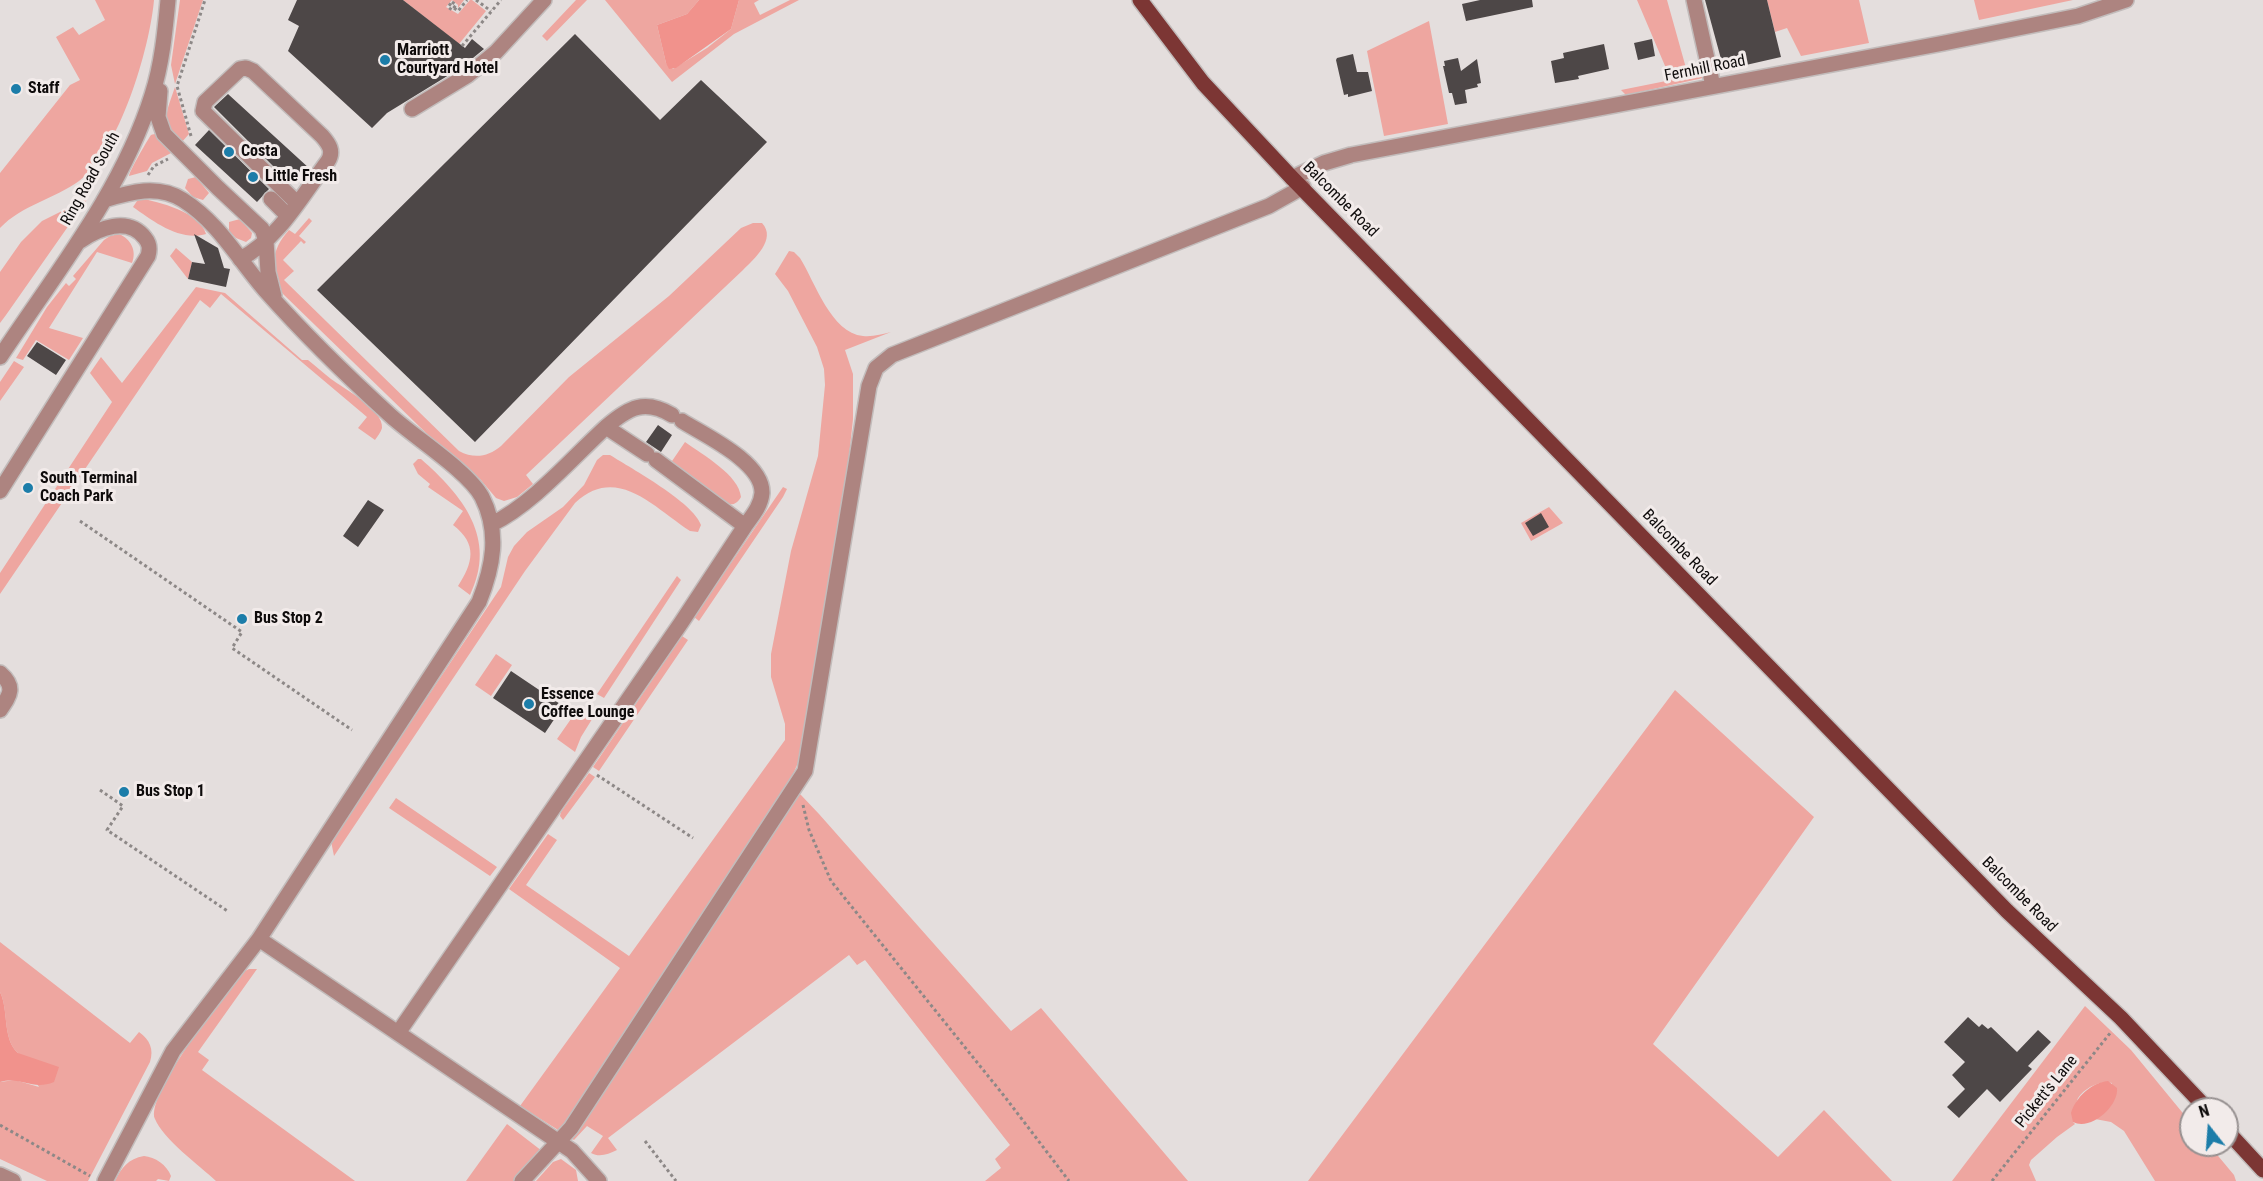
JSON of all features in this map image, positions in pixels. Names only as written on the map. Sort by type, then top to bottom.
[{"type":"main road","name":"Balcombe Road","points":[[1140,0],[1203,83],[1298,183],[2007,911],[2121,1018],[2196,1097]]},
{"type":"main road","points":[[2239,1144],[2263,1170]]},
{"type":"street","name":"Ring Road South","points":[[0,357],[104,200],[125,159],[146,111],[157,78],[164,44],[168,0]]},
{"type":"street","points":[[412,109],[461,81],[475,70],[496,52],[544,0]]},
{"type":"street","points":[[1694,0],[1713,86]]},
{"type":"street","name":"Fernhill Road","points":[[522,1181],[571,1128],[805,771],[869,386],[876,368],[892,355],[1269,206],[1324,163],[1351,155],[2078,16],[2127,0]]},
{"type":"street","points":[[164,44],[158,108],[162,131],[218,188],[259,225],[267,240],[269,281],[276,302]]},
{"type":"street","points":[[240,259],[257,250],[267,240],[292,209],[330,158],[329,145],[253,71],[246,68],[240,69],[205,102],[203,111],[292,209]]},
{"type":"street","points":[[104,200],[133,192],[162,191],[173,195],[216,226],[240,259],[296,325],[391,416],[476,488],[482,497],[492,524],[494,538],[492,565],[479,602],[259,939],[173,1051],[105,1181]]},
{"type":"street","points":[[272,199],[292,209]]},
{"type":"street","points":[[0,491],[142,266],[149,250],[148,243],[140,233],[123,226],[104,229],[75,245]]},
{"type":"street","points":[[398,1034],[756,511],[761,498],[761,487],[754,472],[739,458],[657,407],[644,406],[629,411],[606,427],[511,514],[492,524]]},
{"type":"street","points":[[606,427],[745,526]]},
{"type":"street","points":[[0,673],[9,681],[10,689],[0,710]]},
{"type":"street","points":[[259,939],[559,1142],[579,1157],[600,1181]]},
{"type":"street","points":[[0,1175],[13,1181]]},
{"type":"path","points":[[454,8],[458,11],[467,0]]},
{"type":"path","points":[[476,0],[491,12]]},
{"type":"path","points":[[462,46],[501,0]]},
{"type":"path","points":[[80,521],[242,632],[231,648],[352,730]]},
{"type":"path","points":[[582,765],[693,838]]},
{"type":"path","points":[[100,790],[123,806],[107,830],[229,912]]},
{"type":"path","points":[[802,803],[809,830],[831,881],[1005,1097],[1069,1181]]},
{"type":"path","name":"Pickett's Lane","points":[[1992,1181],[2121,1018]]},
{"type":"path","points":[[0,1125],[84,1173]]},
{"type":"path","points":[[645,1141],[676,1181]]},
{"type":"shaded area","points":[[95,0],[154,0],[146,44],[130,98],[107,147],[94,167],[79,181],[18,213],[0,228],[0,173],[70,85],[80,80],[56,37],[73,27],[79,35],[105,20]]},
{"type":"shaded area","points":[[180,0],[203,0],[175,84],[171,65]]},
{"type":"shaded area","points":[[403,0],[452,0],[446,7],[458,14],[472,0],[486,11],[459,44]]},
{"type":"shaded area","points":[[452,0],[464,0],[458,8]]},
{"type":"shaded area","points":[[576,0],[587,0],[547,41],[542,36]]},
{"type":"shaded area","points":[[605,0],[699,0],[687,14],[657,25],[666,63],[673,69],[707,48],[731,29],[739,0],[759,0],[754,3],[760,15],[790,0],[799,0],[734,34],[672,82]]},
{"type":"shaded area","points":[[699,0],[739,0],[731,29],[676,68],[669,69],[657,25],[687,14]]},
{"type":"shaded area","points":[[1637,0],[1667,0],[1686,68],[1702,65],[1703,78],[1626,95],[1621,90],[1671,80]]},
{"type":"shaded area","points":[[1767,0],[1859,0],[1869,43],[1801,56],[1787,28],[1775,32]]},
{"type":"shaded area","points":[[1974,0],[2073,0],[1979,20]]},
{"type":"shaded area","points":[[1429,21],[1448,124],[1384,136],[1367,51]]},
{"type":"shaded area","points":[[175,87],[189,134],[181,143],[170,128],[167,116]]},
{"type":"shaded area","points":[[156,134],[173,152],[152,163],[147,171],[129,176],[149,138]]},
{"type":"shaded area","points":[[196,177],[209,193],[203,200],[193,197],[185,188],[188,179]]},
{"type":"shaded area","points":[[88,198],[0,323],[0,272],[21,242],[42,221]]},
{"type":"shaded area","points":[[139,198],[178,209],[196,220],[206,234],[186,235],[167,229],[133,207]]},
{"type":"shaded area","points":[[309,218],[312,221],[299,236],[306,242],[304,244],[301,241],[283,260],[294,271],[284,280],[459,451],[475,456],[486,455],[501,446],[569,377],[669,296],[741,228],[753,223],[762,223],[767,236],[758,255],[748,265],[526,475],[533,484],[517,497],[504,501],[496,498],[480,479],[456,462],[282,293],[274,268],[278,245],[289,230],[295,234]]},
{"type":"shaded area","points":[[240,219],[252,233],[251,238],[246,242],[236,238],[229,231],[229,222]]},
{"type":"shaded area","points":[[119,234],[132,246],[134,254],[132,263],[97,252],[49,328],[83,338],[69,360],[36,340],[23,360],[16,358],[47,307],[66,283],[69,286],[76,279],[73,276],[104,240]]},
{"type":"shaded area","points":[[176,248],[192,262],[188,279],[170,256]]},
{"type":"shaded area","points":[[789,251],[794,252],[800,258],[825,305],[842,326],[852,333],[863,336],[891,332],[845,350],[853,374],[853,419],[844,503],[824,606],[804,740],[800,758],[788,786],[801,795],[819,814],[1011,1031],[1041,1008],[1188,1181],[985,1181],[1001,1168],[995,1159],[1010,1145],[865,960],[857,965],[849,955],[608,1138],[617,1150],[601,1155],[591,1153],[603,1136],[587,1126],[574,1140],[520,1106],[620,968],[509,889],[548,834],[557,840],[526,885],[629,956],[785,740],[785,724],[771,677],[771,654],[791,551],[818,456],[825,385],[824,369],[817,347],[788,291],[775,274]]},
{"type":"shaded area","points":[[196,287],[225,293],[302,360],[308,360],[362,400],[381,421],[382,428],[379,434],[375,440],[358,428],[367,417],[221,294],[210,308],[200,300],[0,594],[0,573],[112,402],[90,373],[101,357],[122,383]]},
{"type":"shaded area","points":[[14,361],[24,367],[0,401],[0,382]]},
{"type":"shaded area","points":[[685,442],[727,473],[739,489],[741,497],[738,501],[734,504],[725,503],[670,464]]},
{"type":"shaded area","points":[[603,455],[610,455],[674,496],[696,516],[701,525],[698,532],[690,531],[648,501],[620,488],[605,488],[590,492],[575,503],[525,571],[334,856],[331,841],[501,587],[508,557],[514,546],[527,532],[563,507],[584,485],[597,460]]},
{"type":"shaded area","points":[[421,459],[450,487],[462,503],[478,536],[480,555],[478,574],[470,595],[458,586],[470,562],[470,547],[461,532],[453,525],[463,511],[428,487],[430,484],[418,474],[413,464]]},
{"type":"shaded area","points":[[783,487],[787,489],[783,497],[699,621],[694,617]]},
{"type":"shaded area","points":[[1549,507],[1563,523],[1531,541],[1521,523]]},
{"type":"shaded area","points":[[677,576],[681,580],[604,698],[597,694]]},
{"type":"shaded area","points":[[682,636],[688,640],[599,771],[593,767]]},
{"type":"shaded area","points":[[496,654],[512,665],[491,696],[475,685]]},
{"type":"shaded area","points":[[1675,690],[1814,817],[1653,1044],[1778,1157],[1824,1110],[1892,1181],[1308,1181]]},
{"type":"shaded area","points":[[580,706],[594,716],[575,752],[557,739]]},
{"type":"shaded area","points":[[589,773],[595,777],[563,820],[560,816],[561,812]]},
{"type":"shaded area","points":[[396,798],[497,867],[490,876],[389,808]]},
{"type":"shaded area","points":[[0,942],[130,1043],[139,1032],[150,1045],[152,1053],[150,1062],[88,1181],[47,1181],[0,1159],[0,1082],[15,1080],[39,1087],[10,1040],[0,992]]},
{"type":"shaded area","points":[[249,969],[257,969],[198,1052],[209,1060],[202,1070],[355,1181],[216,1181],[166,1135],[155,1119],[155,1107],[162,1090],[187,1046],[239,974]]},
{"type":"shaded area","points":[[0,992],[13,1047],[18,1053],[59,1067],[54,1082],[39,1085],[15,1081],[0,1082]]},
{"type":"shaded area","points":[[2085,1006],[2131,1050],[2179,1108],[2179,1157],[2219,1157],[2234,1175],[2236,1181],[2155,1181],[2124,1131],[2111,1122],[2095,1119],[2101,1115],[2112,1083],[2107,1082],[2093,1086],[2081,1094],[2076,1103],[2073,1122],[2075,1124],[2031,1160],[2029,1165],[2036,1181],[1952,1181]]},
{"type":"shaded area","points":[[2108,1081],[2117,1088],[2114,1102],[2109,1109],[2088,1123],[2073,1122],[2071,1113],[2080,1096],[2090,1088]]},
{"type":"shaded area","points":[[507,1124],[542,1151],[514,1181],[466,1181]]},
{"type":"shaded area","points":[[144,1156],[164,1165],[171,1176],[169,1181],[158,1179],[156,1181],[115,1181],[126,1164]]},
{"type":"shaded area","points":[[561,1159],[576,1170],[578,1181],[536,1181],[553,1162]]},
{"type":"building","name":"Marriott Courtyard Hotel","points":[[297,0],[403,0],[465,48],[472,39],[484,49],[462,67],[387,113],[372,128],[288,51],[299,26],[288,20]]},
{"type":"building","points":[[1480,0],[1532,0],[1533,7],[1466,21],[1462,4]]},
{"type":"building","points":[[1705,0],[1767,0],[1781,57],[1724,70]]},
{"type":"building","points":[[575,34],[660,120],[701,80],[767,142],[475,442],[317,290]]},
{"type":"building","points":[[1652,39],[1655,56],[1638,60],[1634,43]]},
{"type":"building","points":[[1604,44],[1609,69],[1578,76],[1579,79],[1555,83],[1551,61],[1564,58],[1563,53]]},
{"type":"building","points":[[1353,54],[1357,72],[1368,72],[1372,91],[1348,97],[1348,94],[1344,95],[1336,60]]},
{"type":"building","points":[[1458,58],[1461,71],[1477,59],[1481,83],[1477,84],[1478,87],[1465,90],[1467,103],[1455,105],[1452,93],[1449,93],[1443,66],[1445,66],[1444,61]]},
{"type":"building","points":[[228,94],[310,169],[298,183],[285,172],[282,175],[214,107]]},
{"type":"building","points":[[209,130],[269,189],[257,202],[195,145]]},
{"type":"building","points":[[194,234],[218,248],[224,268],[230,269],[226,287],[188,279],[192,262],[205,264]]},
{"type":"building","points":[[37,342],[66,360],[56,375],[27,356]]},
{"type":"building","points":[[658,425],[672,435],[661,452],[646,442]]},
{"type":"building","points":[[368,500],[384,510],[358,547],[343,536]]},
{"type":"building","points":[[1541,513],[1549,527],[1533,536],[1525,523]]},
{"type":"building","points":[[511,671],[563,706],[545,733],[493,698]]},
{"type":"building","points":[[1968,1017],[1979,1027],[1982,1024],[1988,1029],[1991,1027],[2017,1052],[2038,1030],[2051,1042],[2028,1066],[2032,1069],[2000,1102],[1987,1089],[1959,1118],[1947,1107],[1965,1089],[1952,1075],[1965,1062],[1944,1042]]},
{"type":"place","name":"Marriott Courtyard Hotel","points":[[385,60]]},
{"type":"place","name":"Staff","points":[[16,89]]},
{"type":"place","name":"Costa","points":[[229,152]]},
{"type":"place","name":"Little Fresh","points":[[253,177]]},
{"type":"place","name":"South Terminal Coach Park","points":[[28,488]]},
{"type":"place","name":"Bus Stop 2","points":[[242,619]]},
{"type":"place","name":"Essence Coffee Lounge","points":[[529,704]]},
{"type":"place","name":"Bus Stop 1","points":[[124,792]]}]
